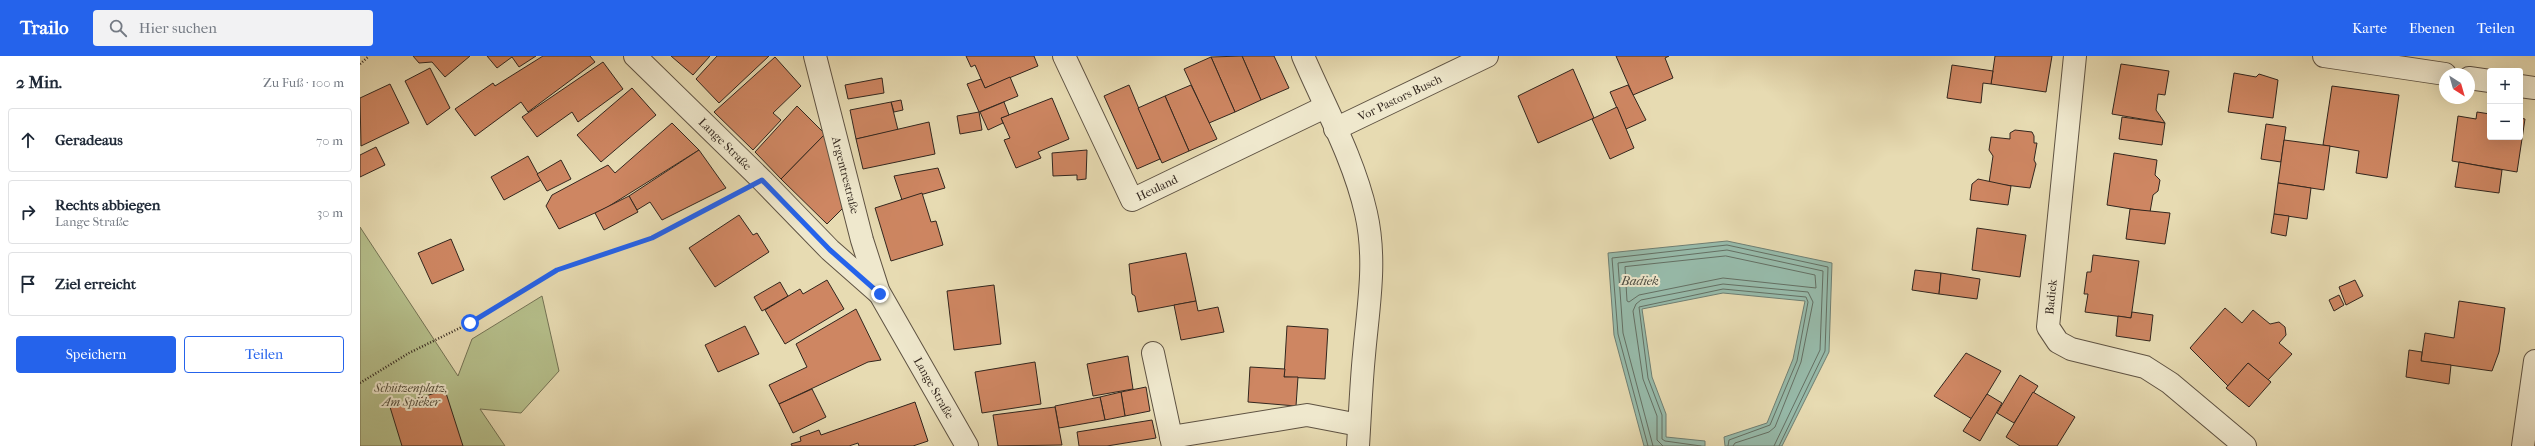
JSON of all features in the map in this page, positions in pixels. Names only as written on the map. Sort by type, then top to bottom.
[{"type":"street","name":"Lange Straße","points":[[635,56],[762,180],[830,250],[880,294],[967,446]]},
{"type":"street","name":"Argentrestraße","points":[[815,56],[862,240],[880,294]]},
{"type":"street","name":"Heuland","points":[[1064,56],[1132,200],[1326,107]]},
{"type":"street","points":[[1153,352],[1172,441],[1307,415],[1358,436],[1371,294],[1372,256],[1366,214],[1350,162],[1303,56]]},
{"type":"street","name":"Vor Pastors Busch","points":[[1335,129],[1487,56]]},
{"type":"street","name":"Badiek","points":[[2075,56],[2048,327],[2058,342],[2071,349],[2145,367],[2170,383],[2245,446]]},
{"type":"street","points":[[2324,56],[2420,63],[2439,71]]},
{"type":"street","points":[[2475,79],[2487,81]]},
{"type":"street","points":[[2523,86],[2535,88]]},
{"type":"street","points":[[2523,446],[2535,361]]},
{"type":"path","points":[[360,64],[369,56]]},
{"type":"path","points":[[360,383],[409,353],[470,323],[557,270],[652,238],[762,180]]},
{"type":"green space","name":"Schützenplatz, Am Spieker","points":[[360,227],[458,376],[472,339],[542,296],[559,371],[521,413],[480,409],[505,446],[360,446]]},
{"type":"water","name":"Badiek","points":[[1727,241],[1832,263],[1829,352],[1782,446],[1725,446],[1724,437],[1767,423],[1793,359],[1805,301],[1723,293],[1642,309],[1652,377],[1666,414],[1666,437],[1705,441],[1705,446],[1644,446],[1614,335],[1608,253]]},
{"type":"building","points":[[413,56],[470,56],[445,77],[432,62],[419,63]]},
{"type":"building","points":[[487,56],[536,56],[519,67],[512,57],[497,68]]},
{"type":"building","points":[[543,56],[590,56],[595,62],[528,112],[521,102],[475,136],[455,109],[493,83],[495,86]]},
{"type":"building","points":[[671,56],[710,56],[693,75]]},
{"type":"building","points":[[717,56],[769,56],[719,103],[696,79]]},
{"type":"building","points":[[966,56],[1034,56],[1038,66],[985,88],[975,65],[971,67]]},
{"type":"building","points":[[1242,56],[1274,56],[1289,88],[1261,100]]},
{"type":"building","points":[[1242,56],[1261,100],[1235,112],[1211,57]]},
{"type":"building","points":[[1616,56],[1669,56],[1665,58],[1673,78],[1633,95]]},
{"type":"building","points":[[1995,56],[2052,56],[2046,92],[1991,84]]},
{"type":"building","points":[[775,57],[801,86],[773,113],[781,120],[753,150],[714,112]]},
{"type":"building","points":[[1211,57],[1235,112],[1209,123],[1184,69]]},
{"type":"building","points":[[603,62],[623,89],[578,122],[572,112],[537,137],[522,117]]},
{"type":"building","points":[[2121,64],[2169,71],[2165,95],[2158,94],[2156,110],[2165,123],[2112,114]]},
{"type":"building","points":[[1952,65],[1993,71],[1991,84],[1983,83],[1981,103],[1947,98]]},
{"type":"building","points":[[430,68],[450,108],[427,125],[405,81]]},
{"type":"building","points":[[1573,69],[1594,118],[1538,143],[1518,96]]},
{"type":"building","points":[[2234,73],[2256,77],[2259,74],[2278,80],[2273,118],[2228,112]]},
{"type":"building","points":[[1010,77],[1018,96],[979,112],[967,84],[981,79],[985,88]]},
{"type":"building","points":[[882,78],[884,93],[848,99],[845,85]]},
{"type":"building","points":[[390,84],[409,123],[361,146],[360,98]]},
{"type":"building","points":[[1129,85],[1160,159],[1137,169],[1104,96]]},
{"type":"building","points":[[1191,85],[1217,139],[1189,151],[1165,96]]},
{"type":"building","points":[[1628,85],[1646,120],[1626,129],[1610,92]]},
{"type":"building","points":[[2332,86],[2399,95],[2387,178],[2356,173],[2359,151],[2323,145]]},
{"type":"building","points":[[632,88],[656,115],[601,162],[577,135]]},
{"type":"building","points":[[1165,96],[1189,151],[1162,163],[1138,108]]},
{"type":"building","points":[[1052,98],[1069,139],[1038,152],[1041,158],[1016,168],[1004,140],[1010,138],[1001,118]]},
{"type":"building","points":[[901,100],[903,110],[894,112],[891,102]]},
{"type":"building","points":[[891,102],[898,130],[856,139],[850,110]]},
{"type":"building","points":[[1004,102],[1009,115],[1001,118],[1003,123],[988,130],[980,112]]},
{"type":"building","points":[[797,106],[825,134],[781,179],[755,152]]},
{"type":"building","points":[[1617,107],[1634,148],[1610,159],[1592,119]]},
{"type":"building","points":[[979,112],[982,130],[960,134],[957,116]]},
{"type":"building","points":[[2477,112],[2487,114],[2487,140],[2522,140],[2517,172],[2452,161],[2458,116],[2476,119]]},
{"type":"building","points":[[2122,117],[2165,123],[2162,145],[2119,139]]},
{"type":"building","points":[[2523,119],[2525,119],[2523,132]]},
{"type":"building","points":[[929,122],[935,154],[863,169],[856,139]]},
{"type":"building","points":[[672,123],[699,150],[606,208],[559,229],[546,206],[552,195],[608,165],[615,173]]},
{"type":"building","points":[[2266,124],[2286,127],[2281,162],[2261,159]]},
{"type":"building","points":[[2015,130],[2032,132],[2034,136],[2034,143],[2037,143],[2034,160],[2036,164],[2030,188],[1989,183],[1993,156],[1989,150],[1991,137],[2010,139],[2010,133]]},
{"type":"building","points":[[825,134],[843,208],[827,224],[781,179]]},
{"type":"building","points":[[2284,140],[2330,146],[2324,190],[2278,183]]},
{"type":"building","points":[[376,147],[385,165],[360,177],[360,155]]},
{"type":"building","points":[[699,150],[726,188],[662,220],[650,202],[637,210],[629,196]]},
{"type":"building","points":[[1087,150],[1086,179],[1077,180],[1077,175],[1053,176],[1052,153]]},
{"type":"building","points":[[2114,153],[2157,160],[2155,175],[2160,180],[2158,191],[2153,195],[2150,212],[2107,205]]},
{"type":"building","points":[[528,156],[541,180],[504,200],[491,177]]},
{"type":"building","points":[[561,160],[571,179],[547,191],[537,174]]},
{"type":"building","points":[[2459,162],[2502,170],[2499,193],[2455,187]]},
{"type":"building","points":[[938,168],[945,188],[902,200],[894,176]]},
{"type":"building","points":[[1978,179],[2011,186],[2008,205],[1970,200],[1972,184]]},
{"type":"building","points":[[2278,183],[2311,188],[2307,219],[2274,214]]},
{"type":"building","points":[[922,193],[931,222],[936,221],[943,245],[891,261],[875,208]]},
{"type":"building","points":[[629,196],[638,212],[604,230],[595,213]]},
{"type":"building","points":[[2130,209],[2170,213],[2165,244],[2126,239]]},
{"type":"building","points":[[2274,214],[2289,216],[2286,236],[2271,233]]},
{"type":"building","points":[[739,215],[753,235],[757,233],[769,252],[715,287],[689,248]]},
{"type":"building","points":[[1977,228],[2026,235],[2020,277],[1972,270]]},
{"type":"building","points":[[451,239],[464,270],[432,284],[418,253]]},
{"type":"building","points":[[1186,253],[1196,301],[1138,312],[1135,296],[1132,294],[1129,264]]},
{"type":"building","points":[[2093,255],[2139,261],[2131,318],[2085,312],[2088,294],[2084,294],[2087,272],[2091,272]]},
{"type":"building","points":[[1915,270],[1941,273],[1939,294],[1912,290]]},
{"type":"building","points":[[1941,273],[1980,279],[1977,299],[1939,294]]},
{"type":"building","points":[[827,280],[844,309],[785,344],[765,310],[800,289],[803,294]]},
{"type":"building","points":[[2355,280],[2363,296],[2346,305],[2339,287]]},
{"type":"building","points":[[780,282],[788,296],[762,311],[754,297]]},
{"type":"building","points":[[994,285],[1001,344],[954,350],[947,291]]},
{"type":"building","points":[[2339,295],[2344,305],[2334,311],[2329,300]]},
{"type":"building","points":[[1196,301],[1198,311],[1218,307],[1224,332],[1181,340],[1174,305]]},
{"type":"building","points":[[2459,301],[2505,308],[2499,352],[2492,371],[2421,361],[2425,333],[2454,338]]},
{"type":"building","points":[[2225,308],[2242,323],[2253,310],[2270,324],[2279,322],[2285,327],[2286,335],[2279,343],[2292,354],[2268,380],[2248,363],[2228,386],[2190,348]]},
{"type":"building","points":[[856,309],[881,360],[868,362],[779,404],[769,385],[807,367],[796,344]]},
{"type":"building","points":[[2132,312],[2153,315],[2150,341],[2116,336],[2118,316],[2131,318]]},
{"type":"building","points":[[745,326],[759,354],[718,372],[705,345]]},
{"type":"building","points":[[1287,326],[1328,329],[1325,379],[1284,377]]},
{"type":"building","points":[[2409,350],[2422,352],[2421,361],[2451,365],[2449,384],[2406,377]]},
{"type":"building","points":[[1966,353],[2001,371],[1972,419],[1934,396]]},
{"type":"building","points":[[1128,356],[1133,389],[1093,396],[1087,364]]},
{"type":"building","points":[[1035,362],[1041,404],[982,413],[975,372]]},
{"type":"building","points":[[2248,363],[2271,382],[2249,407],[2226,388]]},
{"type":"building","points":[[1250,367],[1285,369],[1284,377],[1298,377],[1296,406],[1248,402]]},
{"type":"building","points":[[2020,375],[2038,386],[2014,423],[1997,413]]},
{"type":"building","points":[[1146,387],[1150,411],[1125,416],[1121,392]]},
{"type":"building","points":[[812,389],[826,417],[793,433],[779,404]]},
{"type":"building","points":[[445,390],[463,446],[402,446],[390,407]]},
{"type":"building","points":[[1121,392],[1125,416],[1105,420],[1100,397]]},
{"type":"building","points":[[2033,392],[2075,417],[2057,446],[2020,446],[2006,437]]},
{"type":"building","points":[[1987,394],[2002,403],[1980,441],[1963,431]]},
{"type":"building","points":[[1100,397],[1105,420],[1059,428],[1055,406]]},
{"type":"building","points":[[915,402],[928,441],[913,446],[859,446],[858,443],[849,446],[792,446],[791,444],[801,441],[800,437],[819,430],[821,435]]},
{"type":"building","points":[[1055,407],[1062,445],[998,446],[993,415]]},
{"type":"building","points":[[1152,420],[1156,438],[1107,446],[1079,446],[1077,432]]},
{"type":"route","points":[[470,323],[557,270],[652,238],[762,180],[830,250],[880,294]]}]
